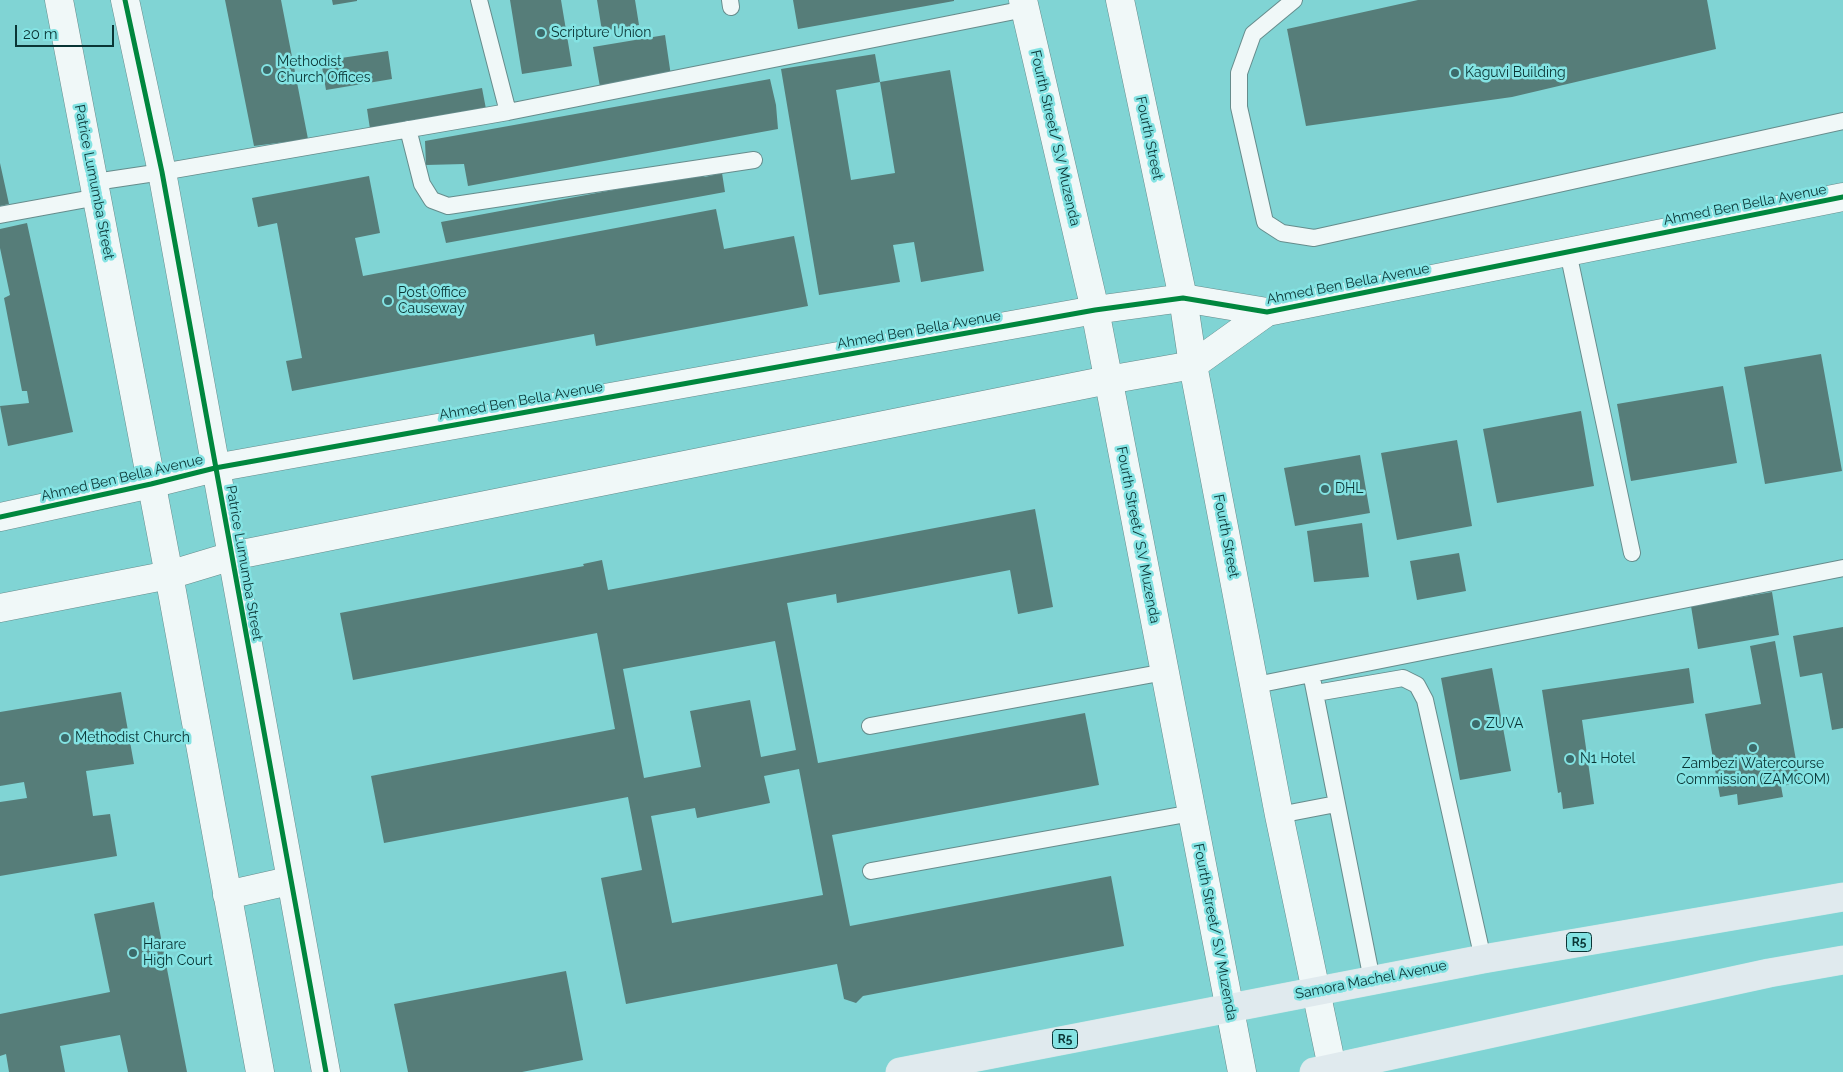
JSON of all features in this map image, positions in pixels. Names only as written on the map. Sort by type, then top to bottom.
[{"type":"highway","name":"Samora Machel Avenue","points":[[900,1072],[1229,1006],[1482,959],[1843,896]]},
{"type":"highway","points":[[1326,1071],[1769,973],[1843,960]]},
{"type":"street","name":"Patrice Lumumba Street","points":[[59,0],[169,575],[260,1072]]},
{"type":"street","name":"Patrice Lumumba Street","points":[[125,0],[162,172],[289,881],[326,1072]]},
{"type":"street","name":"Fourth Street","points":[[1120,0],[1183,298],[1193,365],[1256,685],[1279,815],[1315,990],[1326,1071]]},
{"type":"street","name":"Fourth Street/ S.V Muzenda","points":[[1024,5],[1095,310],[1242,1072]]},
{"type":"street","name":"Ahmed Ben Bella Avenue","points":[[0,517],[215,468],[1095,310],[1183,298],[1267,312],[1843,197]]},
{"type":"street","name":"Ahmed Ben Bella Avenue","points":[[0,608],[169,575],[232,556],[1108,380],[1193,365],[1267,312]]},
{"type":"street","points":[[227,895],[289,881]]},
{"type":"lane","points":[[479,0],[508,112]]},
{"type":"lane","points":[[1294,0],[1253,34],[1239,73],[1239,107],[1265,222],[1282,233],[1314,238],[1843,121]]},
{"type":"lane","points":[[0,214],[162,172],[508,112],[1024,5]]},
{"type":"lane","points":[[408,129],[422,184],[432,200],[448,206],[754,160]]},
{"type":"lane","points":[[1568,252],[1632,553]]},
{"type":"lane","points":[[1256,685],[1843,568]]},
{"type":"lane","points":[[870,726],[1165,672]]},
{"type":"lane","points":[[1311,674],[1372,980]]},
{"type":"lane","points":[[1316,693],[1404,678],[1417,685],[1425,700],[1482,959]]},
{"type":"lane","points":[[1279,815],[1336,804]]},
{"type":"lane","points":[[871,871],[1192,812]]},
{"type":"shaded area","points":[[0,0],[1843,0],[1843,1072],[0,1072]]},
{"type":"building","name":"Methodist Church Offices","points":[[225,0],[281,0],[308,139],[254,146]]},
{"type":"building","points":[[332,0],[357,0],[357,1],[333,5]]},
{"type":"building","name":"Scripture Union","points":[[510,0],[561,0],[572,66],[522,74]]},
{"type":"building","points":[[597,0],[635,0],[639,25],[602,31]]},
{"type":"building","points":[[793,0],[954,0],[954,1],[798,29]]},
{"type":"building","name":"Kaguvi Building","points":[[1418,0],[1707,0],[1716,49],[1512,97],[1306,126],[1287,29]]},
{"type":"building","points":[[665,35],[671,76],[600,87],[593,47]]},
{"type":"building","points":[[388,51],[392,79],[326,90],[321,61]]},
{"type":"building","points":[[875,54],[880,82],[950,70],[984,271],[921,282],[914,242],[893,245],[900,282],[819,295],[781,69]],"holes":[[[880,82],[895,173],[851,180],[836,90]]]},
{"type":"building","points":[[770,79],[776,105],[778,129],[468,186],[464,164],[426,165],[425,141]]},
{"type":"building","points":[[482,88],[486,109],[370,129],[367,109]]},
{"type":"building","points":[[0,163],[9,204],[0,206]]},
{"type":"building","points":[[722,173],[725,192],[446,243],[441,222],[699,174],[705,177]]},
{"type":"building","points":[[369,176],[380,233],[355,238],[363,276],[716,209],[724,249],[794,236],[808,306],[596,346],[594,334],[292,391],[286,361],[302,358],[277,223],[258,227],[252,198]]},
{"type":"building","points":[[27,223],[73,432],[8,446],[0,406],[29,403],[27,391],[22,391],[4,298],[10,295],[0,248],[0,229]]},
{"type":"building","points":[[1821,354],[1842,471],[1765,484],[1744,367]]},
{"type":"building","points":[[1723,386],[1737,463],[1631,481],[1617,404]]},
{"type":"building","points":[[1581,411],[1594,486],[1497,503],[1483,429]]},
{"type":"building","points":[[1457,440],[1472,526],[1397,540],[1381,453]]},
{"type":"building","name":"DHL","points":[[1360,455],[1370,513],[1295,526],[1284,468]]},
{"type":"building","points":[[1035,509],[1053,607],[1018,614],[1010,570],[837,603],[836,594],[787,603],[818,763],[1085,713],[1099,785],[832,835],[850,926],[1111,876],[1124,946],[863,996],[856,1003],[844,999],[837,964],[626,1004],[601,878],[642,870],[628,797],[384,843],[371,776],[615,729],[597,633],[353,680],[340,613],[584,566],[583,564],[602,560],[608,590]],"holes":[[[775,641],[796,750],[761,757],[750,700],[690,711],[701,767],[644,778],[623,669]],[[799,769],[823,895],[672,923],[651,816],[695,808],[697,818],[770,803],[764,776]]]},
{"type":"building","points":[[1362,523],[1369,577],[1314,582],[1307,531]]},
{"type":"building","points":[[1459,553],[1466,591],[1417,600],[1410,561]]},
{"type":"building","points":[[1772,592],[1779,635],[1698,649],[1691,606]]},
{"type":"building","points":[[1843,627],[1843,728],[1832,730],[1822,673],[1800,677],[1793,636]]},
{"type":"building","name":"Zambezi Watercourse Commission (ZAMCOM)","points":[[1775,641],[1800,783],[1781,786],[1783,797],[1738,805],[1737,794],[1720,797],[1705,714],[1761,704],[1750,646]]},
{"type":"building","name":"ZUVA","points":[[1492,668],[1511,771],[1460,780],[1441,678]]},
{"type":"building","points":[[1689,668],[1694,703],[1582,720],[1594,804],[1563,809],[1561,792],[1558,793],[1542,690]]},
{"type":"building","points":[[121,692],[134,764],[86,771],[93,816],[110,814],[117,856],[0,876],[0,802],[27,798],[24,782],[0,786],[0,712]]},
{"type":"building","name":"Harare High Court","points":[[154,902],[187,1072],[128,1072],[120,1035],[60,1046],[65,1072],[9,1072],[6,1054],[0,1056],[0,1014],[110,992],[94,914]]},
{"type":"building","points":[[566,971],[583,1060],[522,1072],[408,1072],[394,1004]]},
{"type":"cycle path","points":[[125,0],[162,172],[326,1072]]},
{"type":"cycle path","points":[[0,517],[215,468],[1095,310],[1183,298],[1267,312],[1843,197]]},
{"type":"place","name":"Scripture Union","points":[[541,33]]},
{"type":"place","name":"Methodist Church Offices","points":[[267,70]]},
{"type":"place","name":"Kaguvi Building","points":[[1455,73]]},
{"type":"place","name":"Post Office Causeway","points":[[388,301]]},
{"type":"place","name":"DHL","points":[[1325,489]]},
{"type":"place","name":"ZUVA","points":[[1476,724]]},
{"type":"place","name":"Methodist Church","points":[[65,738]]},
{"type":"place","name":"Zambezi Watercourse Commission (ZAMCOM)","points":[[1753,748]]},
{"type":"place","name":"N1 Hotel","points":[[1570,759]]},
{"type":"place","name":"Harare High Court","points":[[133,953]]}]
